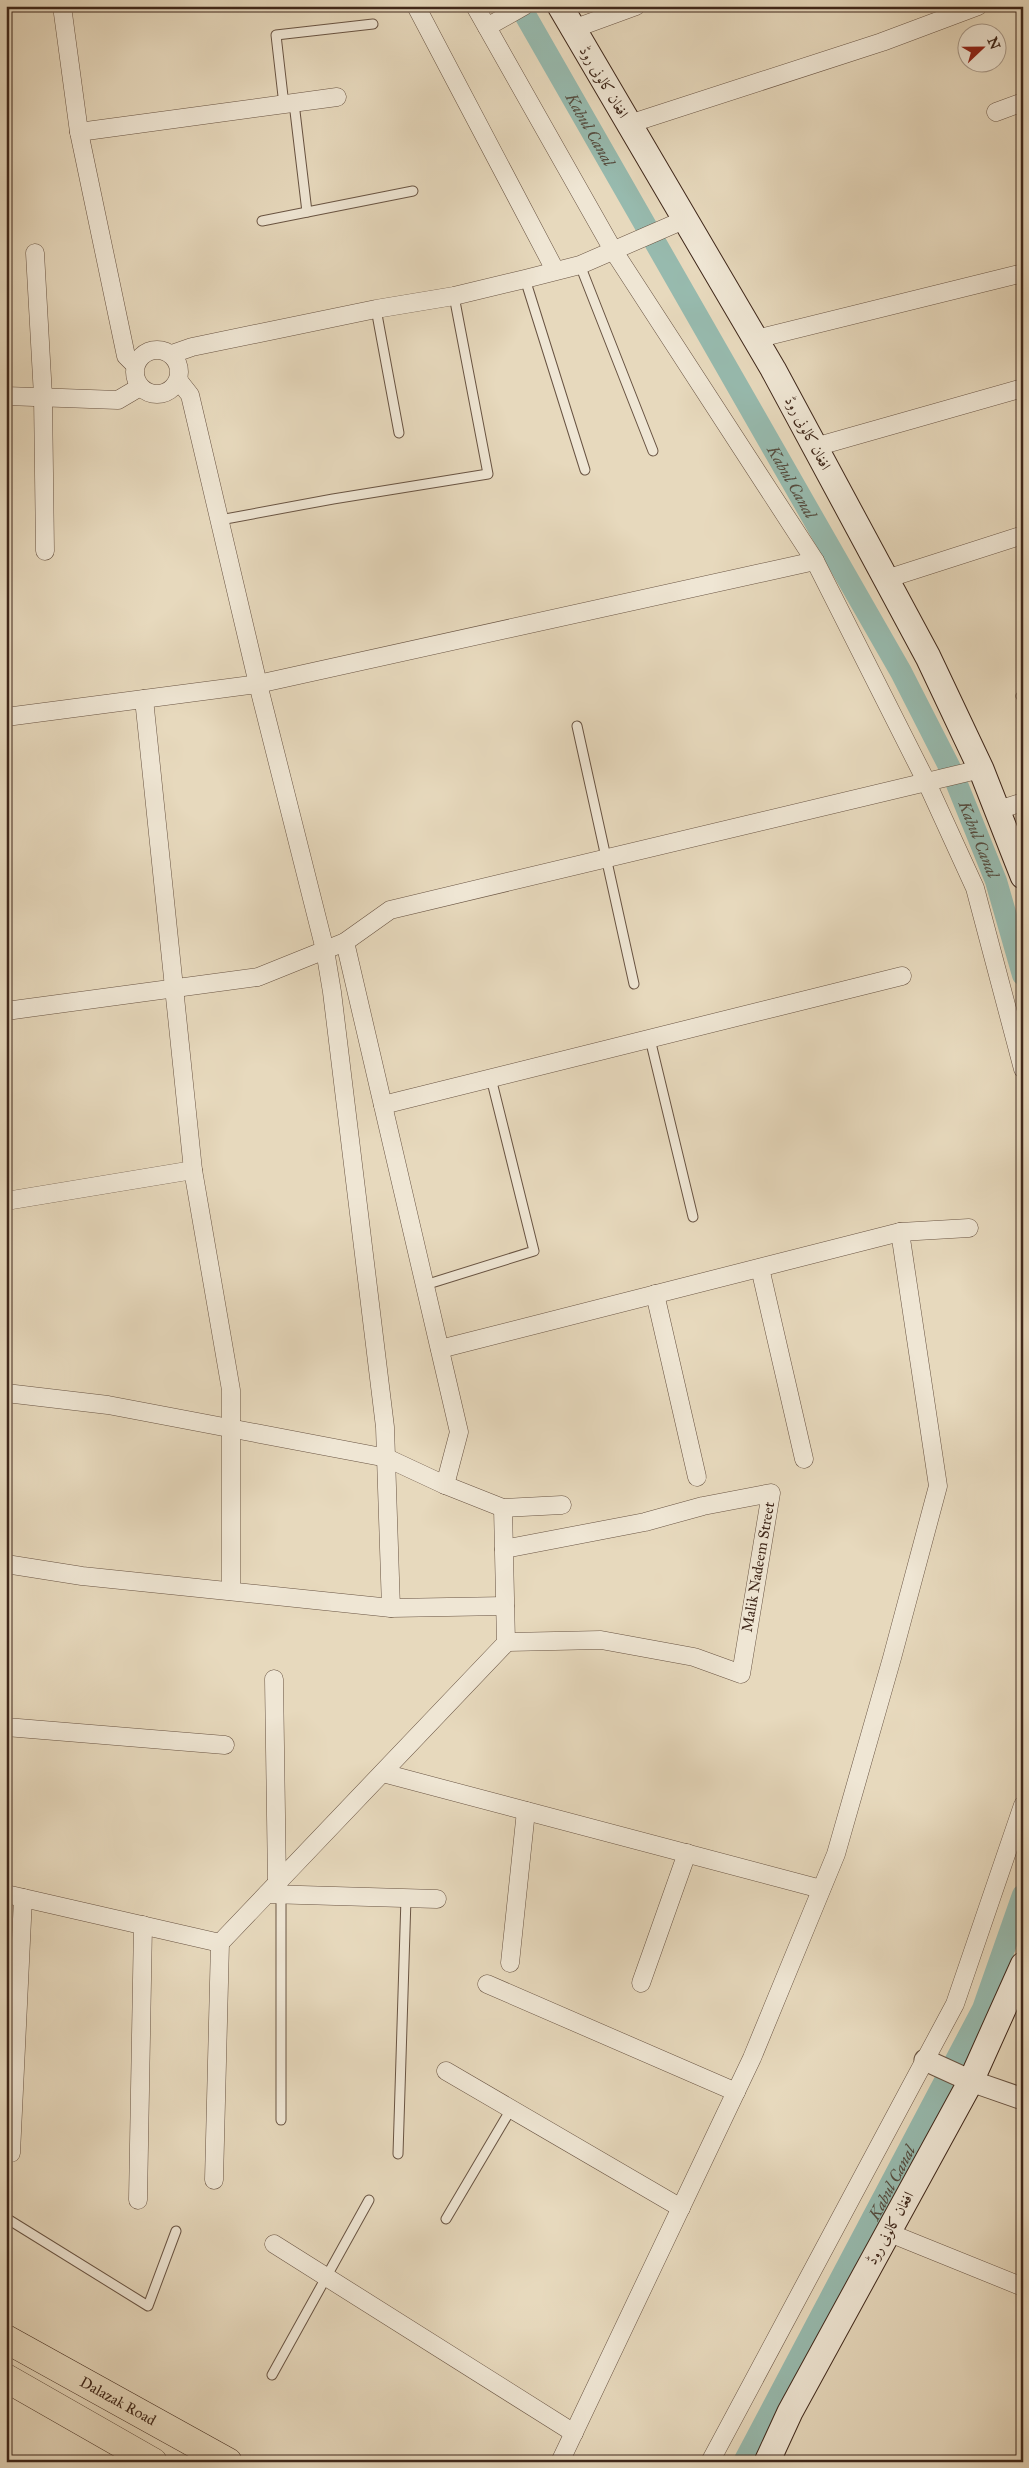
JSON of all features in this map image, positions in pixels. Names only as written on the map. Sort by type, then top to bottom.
[{"type":"main road","name":"افغان کالونی روڈ","points":[[560,6],[629,124],[679,223],[756,339],[928,657],[976,770],[998,810],[1023,876]]},
{"type":"main road","name":"افغان کالونی روڈ","points":[[767,2462],[790,2412],[971,2081],[1023,1966]]},
{"type":"main road","name":"Dalazak Road","points":[[6,2339],[228,2462]]},
{"type":"main road","points":[[6,2378],[153,2462]]},
{"type":"street","points":[[62,6],[80,132],[126,356],[135,365]]},
{"type":"street","points":[[416,6],[555,270]]},
{"type":"street","points":[[475,6],[618,248],[815,562],[930,783],[975,888],[1023,1069]]},
{"type":"street","points":[[487,27],[524,6]]},
{"type":"street","points":[[573,29],[636,6]]},
{"type":"street","points":[[629,124],[882,42],[978,6]]},
{"type":"street","points":[[80,132],[337,97]]},
{"type":"street","points":[[996,112],[1023,102]]},
{"type":"street","points":[[172,354],[376,308],[454,296],[580,265],[679,223]]},
{"type":"street","points":[[35,254],[43,396],[45,551]]},
{"type":"street","points":[[756,339],[1023,273]]},
{"type":"street","points":[[158,348],[172,354],[180,366],[179,381],[169,392],[154,394],[140,387],[135,377],[135,365],[144,353],[158,348]]},
{"type":"street","points":[[179,381],[190,395],[258,684],[325,950],[332,992],[387,1458],[390,1608]]},
{"type":"street","points":[[6,396],[118,400],[140,387]]},
{"type":"street","points":[[815,446],[1023,388]]},
{"type":"street","points":[[886,579],[1023,535]]},
{"type":"street","points":[[6,717],[258,684],[815,562]]},
{"type":"street","points":[[144,699],[193,1170],[231,1390],[231,1591]]},
{"type":"street","points":[[6,1010],[258,977],[345,942],[390,910],[930,783],[976,770]]},
{"type":"street","points":[[998,810],[1023,802]]},
{"type":"street","points":[[345,942],[459,1432],[445,1485]]},
{"type":"street","points":[[383,1105],[902,976]]},
{"type":"street","points":[[6,1201],[193,1170]]},
{"type":"street","points":[[440,1349],[900,1232],[969,1228]]},
{"type":"street","points":[[560,2462],[752,2058],[836,1854],[938,1486],[900,1232]]},
{"type":"street","points":[[760,1268],[804,1459]]},
{"type":"street","points":[[654,1294],[697,1477]]},
{"type":"street","points":[[6,1393],[108,1405],[387,1458],[445,1485],[503,1508],[562,1505]]},
{"type":"street","name":"Malik Nadeem Street","points":[[504,1549],[645,1522],[703,1506],[771,1493],[741,1674],[694,1658],[601,1640],[506,1642]]},
{"type":"street","points":[[214,2180],[220,1942],[275,1890],[506,1642],[503,1508]]},
{"type":"street","points":[[6,1564],[82,1576],[390,1608],[505,1606]]},
{"type":"street","points":[[274,1679],[275,1890]]},
{"type":"street","points":[[6,1727],[225,1745]]},
{"type":"street","points":[[383,1772],[821,1889]]},
{"type":"street","points":[[710,2462],[955,2004],[1023,1806]]},
{"type":"street","points":[[510,1963],[526,1811]]},
{"type":"street","points":[[641,1983],[687,1853]]},
{"type":"street","points":[[275,1890],[406,1898],[437,1898]]},
{"type":"street","points":[[11,2153],[14,1896],[220,1942]]},
{"type":"street","points":[[138,2200],[143,1925]]},
{"type":"street","points":[[487,1984],[736,2092]]},
{"type":"street","points":[[925,2060],[971,2081],[1023,2099]]},
{"type":"street","points":[[446,2071],[681,2208]]},
{"type":"street","points":[[887,2232],[1023,2287]]},
{"type":"street","points":[[274,2244],[574,2433]]},
{"type":"lane","points":[[307,212],[276,35],[373,24]]},
{"type":"lane","points":[[262,221],[413,191]]},
{"type":"lane","points":[[580,265],[653,451]]},
{"type":"lane","points":[[525,279],[585,470]]},
{"type":"lane","points":[[220,520],[333,499],[488,474],[454,296]]},
{"type":"lane","points":[[376,308],[399,434]]},
{"type":"lane","points":[[577,726],[634,984]]},
{"type":"lane","points":[[650,1039],[693,1217]]},
{"type":"lane","points":[[425,1285],[534,1251],[491,1078]]},
{"type":"lane","points":[[275,1890],[281,2120]]},
{"type":"lane","points":[[398,2154],[406,1898]]},
{"type":"lane","points":[[446,2220],[511,2109]]},
{"type":"lane","points":[[272,2375],[327,2278],[368,2200]]},
{"type":"lane","points":[[6,2218],[148,2306],[176,2231]]},
{"type":"waterway","name":"Kabul Canal","points":[[520,6],[901,672],[952,772],[996,881],[1023,975]]},
{"type":"waterway","name":"Kabul Canal","points":[[744,2462],[983,2009],[1023,1895]]}]
